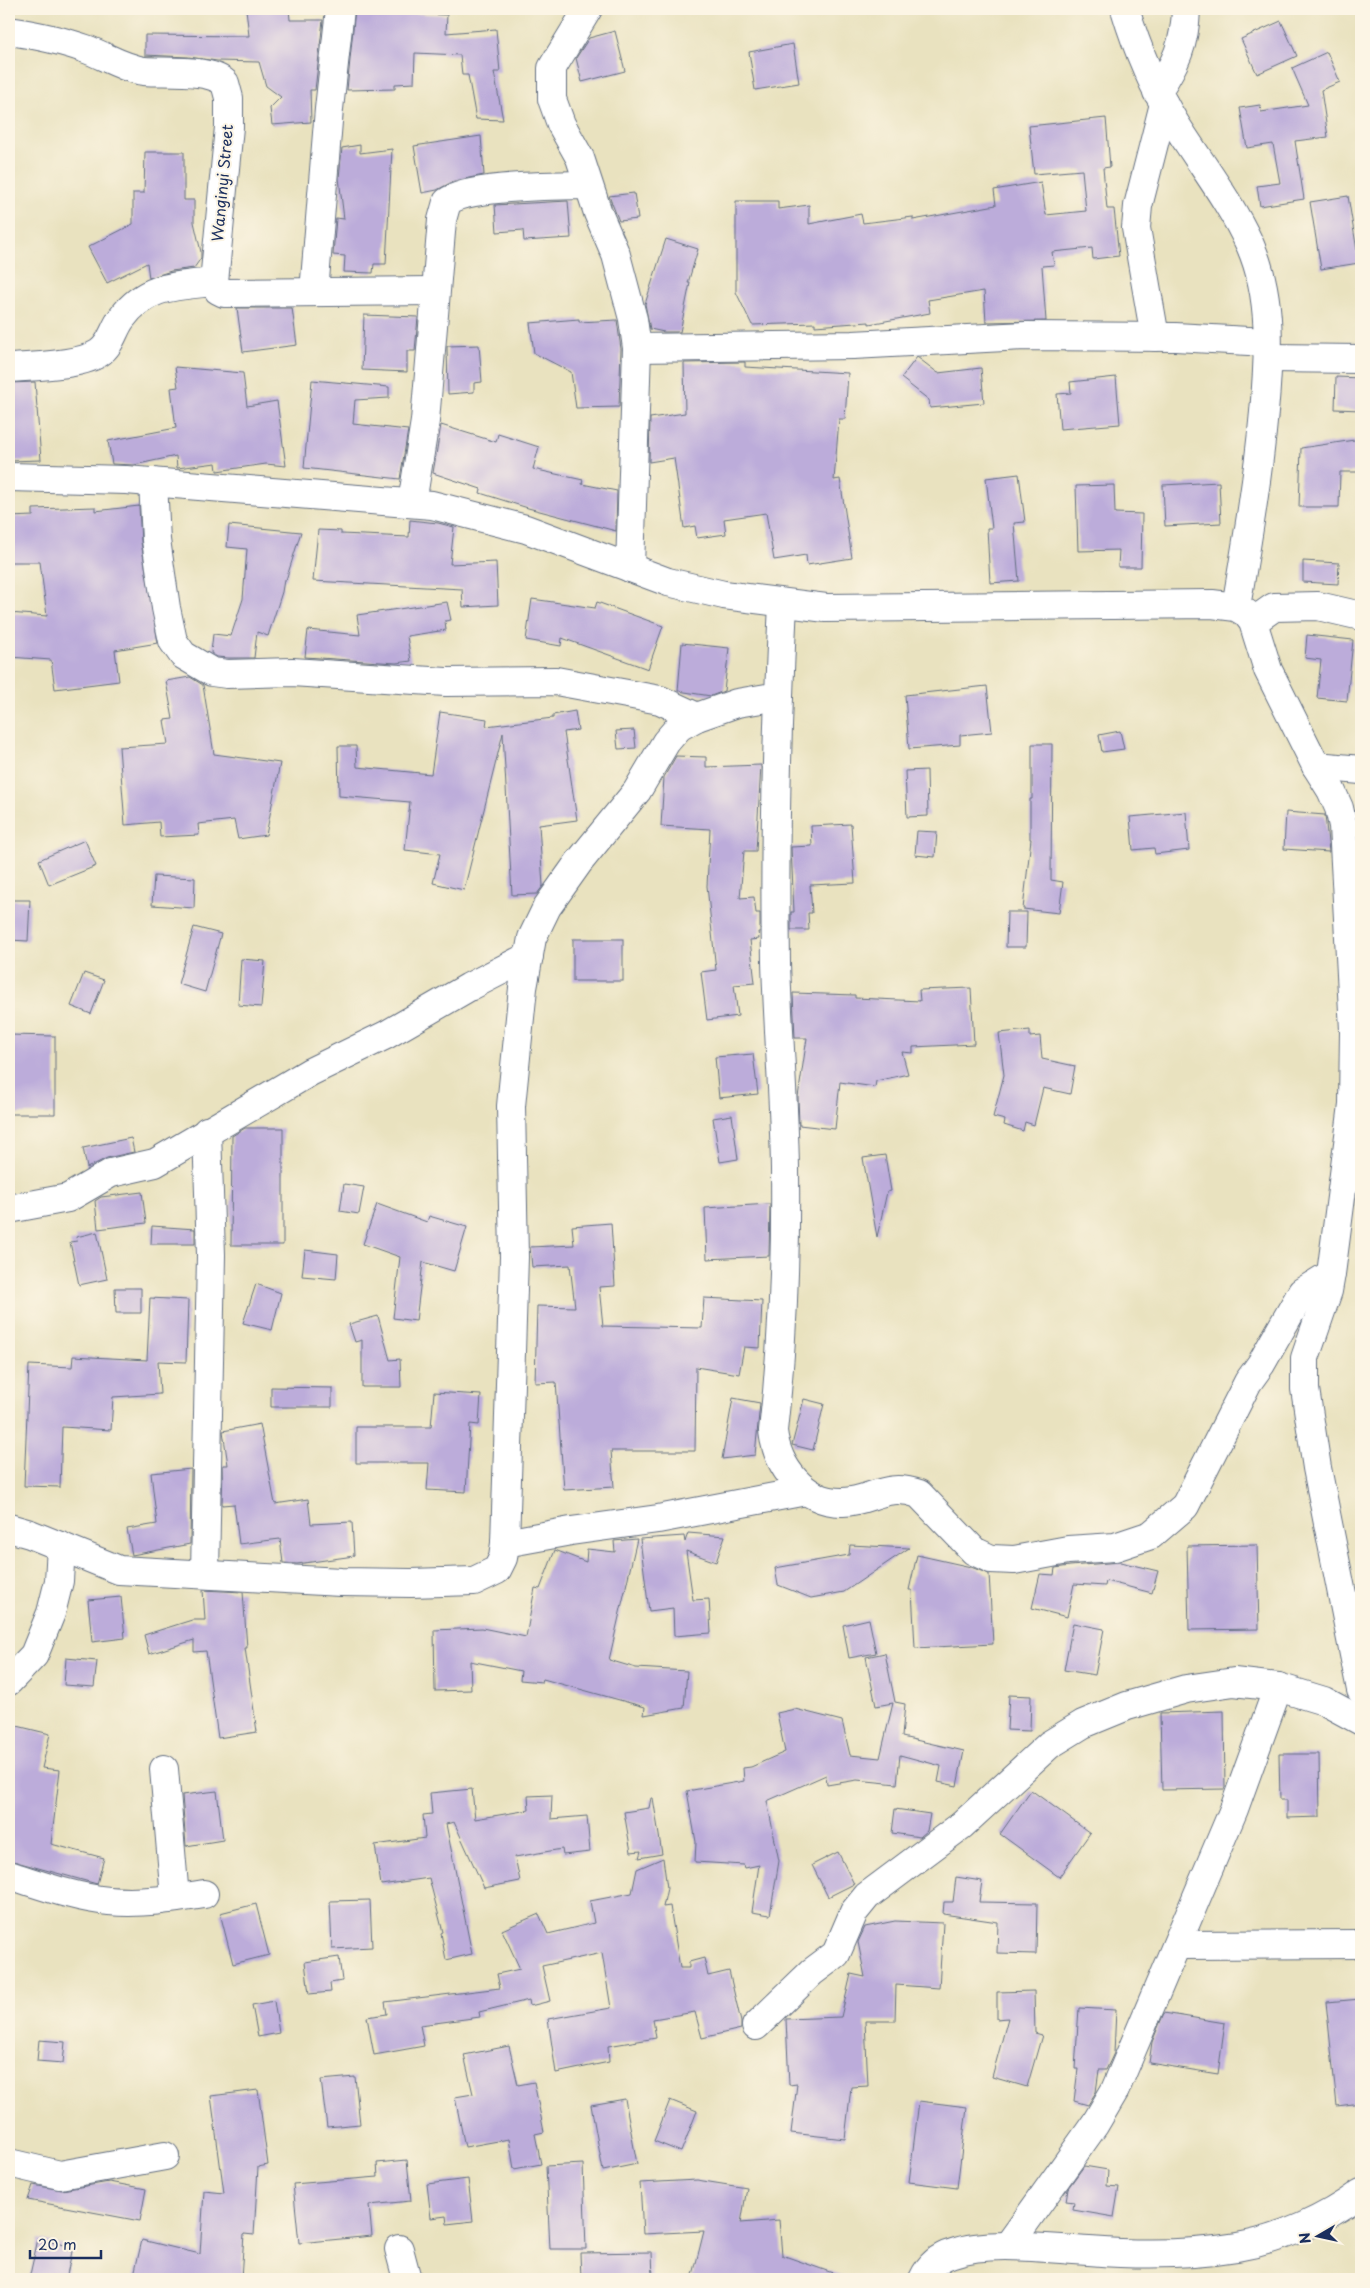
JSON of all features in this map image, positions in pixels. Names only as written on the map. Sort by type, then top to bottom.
[{"type":"street","points":[[314,292],[329,109],[340,9]]},
{"type":"street","points":[[588,9],[552,68],[552,99],[561,124],[580,158],[588,185],[623,278],[633,319],[637,348],[630,568]]},
{"type":"street","points":[[1125,9],[1134,39],[1161,98],[1234,214],[1250,246],[1262,279],[1266,308],[1268,350],[1259,473],[1245,614],[1268,670],[1316,766],[1331,790],[1339,808],[1343,826],[1354,1030],[1354,1163],[1328,1291],[1304,1358],[1305,1389],[1317,1468],[1361,1690]]},
{"type":"street","points":[[1155,337],[1138,251],[1136,228],[1138,206],[1161,98],[1182,45],[1186,9]]},
{"type":"street","name":"Wanginyi Street","points":[[9,31],[58,39],[123,66],[142,70],[205,75],[217,77],[225,83],[229,98],[229,127],[214,282]]},
{"type":"street","points":[[412,503],[425,420],[435,291],[444,209],[452,198],[459,196],[505,189],[588,185]]},
{"type":"street","points":[[9,368],[86,359],[98,353],[110,343],[120,320],[140,298],[159,290],[214,282],[218,290],[224,293],[435,291]]},
{"type":"street","points":[[637,348],[853,345],[1025,336],[1155,337],[1361,359]]},
{"type":"street","points":[[9,477],[153,482],[432,505],[526,529],[668,582],[724,595],[783,604],[826,608],[1212,604],[1245,614],[1274,607],[1318,606],[1361,616]]},
{"type":"street","points":[[153,482],[156,540],[173,641],[183,655],[212,672],[227,674],[292,672],[446,682],[556,681],[660,700],[696,717]]},
{"type":"street","points":[[783,604],[779,696],[776,960],[785,1167],[785,1238],[783,1326],[773,1431],[779,1455],[791,1476],[806,1492],[823,1499],[843,1502],[889,1490],[908,1490],[919,1494],[974,1551],[991,1559],[1014,1560],[1068,1550],[1115,1547],[1151,1535],[1185,1506],[1248,1382],[1261,1364],[1302,1292],[1331,1274]]},
{"type":"street","points":[[9,1528],[30,1534],[119,1570],[205,1573],[340,1582],[459,1582],[474,1581],[498,1570],[503,1558],[505,1543],[514,1266],[511,1106],[523,988],[532,938],[547,906],[579,862],[637,791],[666,742],[679,727],[696,717],[737,703],[779,696]]},
{"type":"street","points":[[1316,766],[1361,770]]},
{"type":"street","points":[[9,1209],[68,1198],[110,1173],[155,1163],[310,1072],[386,1035],[469,987],[529,956]]},
{"type":"street","points":[[205,1573],[211,1255],[207,1131]]},
{"type":"street","points":[[505,1543],[571,1531],[658,1519],[806,1492]]},
{"type":"street","points":[[9,1681],[34,1655],[44,1630],[59,1581],[61,1546]]},
{"type":"street","points":[[756,2026],[812,1972],[836,1954],[854,1912],[867,1896],[962,1825],[1049,1745],[1083,1724],[1128,1706],[1186,1689],[1234,1682],[1278,1687],[1324,1702],[1361,1720]]},
{"type":"street","points":[[1008,2246],[1095,2124],[1115,2090],[1178,1945],[1234,1808],[1278,1687]]},
{"type":"street","points":[[164,1769],[175,1898]]},
{"type":"street","points":[[9,1874],[108,1901],[155,1901],[204,1894]]},
{"type":"street","points":[[1178,1945],[1361,1944]]},
{"type":"street","points":[[9,2163],[60,2175],[165,2156]]},
{"type":"street","points":[[923,2279],[930,2266],[940,2258],[954,2252],[1008,2246],[1118,2253],[1180,2253],[1238,2247],[1284,2234],[1342,2208],[1361,2193]]},
{"type":"street","points":[[399,2250],[407,2279]]},
{"type":"building","points":[[246,9],[289,9],[290,20],[323,20],[315,90],[310,90],[311,122],[272,125],[270,108],[281,97],[266,86],[259,62],[217,61],[188,57],[145,55],[145,35],[249,36]]},
{"type":"building","points":[[355,9],[401,9],[402,13],[447,15],[446,33],[496,29],[500,72],[494,72],[503,120],[476,119],[468,75],[462,75],[460,55],[415,53],[414,83],[395,84],[395,89],[347,90]]},
{"type":"building","points":[[1281,21],[1297,56],[1257,74],[1241,39]]},
{"type":"building","points":[[615,31],[625,71],[582,82],[576,58],[589,38]]},
{"type":"building","points":[[793,44],[799,83],[755,90],[749,52]]},
{"type":"building","points":[[1327,52],[1340,82],[1321,90],[1328,137],[1295,141],[1304,199],[1260,206],[1257,186],[1280,183],[1273,144],[1247,148],[1240,108],[1260,105],[1261,112],[1308,105],[1292,68]]},
{"type":"building","points":[[1106,118],[1110,167],[1103,168],[1107,209],[1114,209],[1119,256],[1093,259],[1092,248],[1052,252],[1054,265],[1042,266],[1046,321],[986,322],[984,291],[928,300],[930,313],[869,324],[869,322],[815,326],[815,323],[752,325],[736,292],[736,201],[778,201],[778,209],[809,205],[809,224],[861,214],[863,223],[913,217],[913,220],[996,205],[994,190],[1041,182],[1046,215],[1086,211],[1082,170],[1034,174],[1029,126]]},
{"type":"building","points":[[481,136],[484,175],[454,181],[437,190],[422,193],[414,146]]},
{"type":"building","points":[[360,145],[360,153],[392,149],[386,264],[374,264],[373,273],[344,272],[345,256],[333,255],[336,218],[344,219],[339,178],[342,148]]},
{"type":"building","points":[[145,152],[184,152],[184,200],[194,200],[194,222],[201,258],[194,268],[171,271],[149,278],[147,263],[107,283],[88,247],[133,224],[133,193],[144,193]]},
{"type":"building","points":[[634,193],[638,219],[619,221],[609,196]]},
{"type":"building","points":[[1348,196],[1359,263],[1321,269],[1310,202]]},
{"type":"building","points":[[568,201],[571,238],[524,241],[523,230],[497,232],[495,205]]},
{"type":"building","points":[[666,239],[698,249],[688,283],[690,283],[680,332],[664,332],[650,329],[645,304]]},
{"type":"building","points":[[237,308],[292,308],[297,345],[243,352]]},
{"type":"building","points":[[364,315],[418,317],[415,351],[407,351],[407,372],[362,370]]},
{"type":"building","points":[[579,319],[579,322],[617,320],[621,349],[619,407],[576,408],[571,372],[534,353],[530,323]]},
{"type":"building","points":[[479,345],[482,382],[474,383],[474,392],[448,394],[447,346]]},
{"type":"building","points":[[917,357],[938,373],[981,368],[984,403],[930,408],[929,400],[901,378]]},
{"type":"building","points":[[745,362],[745,367],[848,373],[845,419],[839,419],[834,480],[840,479],[852,558],[807,565],[806,555],[774,560],[766,513],[724,519],[726,534],[697,538],[695,526],[684,528],[674,458],[649,462],[650,418],[685,413],[684,363]]},
{"type":"building","points":[[175,367],[243,373],[247,406],[277,401],[286,466],[266,464],[217,471],[216,463],[177,468],[176,456],[134,465],[112,464],[108,441],[176,428],[171,388],[178,387]]},
{"type":"building","points":[[1116,377],[1120,424],[1060,429],[1057,394],[1071,393],[1070,382]]},
{"type":"building","points":[[1336,377],[1361,378],[1361,410],[1335,409]]},
{"type":"building","points":[[312,380],[389,387],[389,398],[355,400],[353,424],[408,430],[400,479],[304,468]]},
{"type":"building","points":[[35,382],[41,460],[9,461],[9,383]]},
{"type":"building","points":[[441,425],[496,442],[498,434],[539,447],[533,469],[583,480],[582,484],[617,491],[616,531],[528,508],[480,493],[481,489],[433,473]]},
{"type":"building","points":[[1361,439],[1361,472],[1340,472],[1339,507],[1299,507],[1301,448]]},
{"type":"building","points":[[1019,474],[1025,522],[1014,523],[1019,581],[990,583],[987,528],[992,528],[986,478]]},
{"type":"building","points":[[1219,482],[1221,523],[1165,526],[1163,485]]},
{"type":"building","points":[[1114,485],[1115,513],[1142,514],[1141,567],[1118,567],[1119,550],[1078,551],[1076,486]]},
{"type":"building","points":[[139,506],[141,542],[158,643],[115,650],[119,681],[55,689],[51,660],[9,657],[9,613],[47,616],[40,562],[9,562],[9,517],[33,516],[33,509],[95,507],[95,511]]},
{"type":"building","points":[[410,520],[454,527],[450,564],[496,562],[498,605],[463,607],[462,589],[313,581],[318,530],[341,531],[341,534],[409,537]]},
{"type":"building","points":[[229,525],[301,532],[286,580],[284,580],[268,636],[257,632],[254,658],[217,657],[211,653],[213,634],[231,636],[243,599],[247,549],[227,547]]},
{"type":"building","points":[[1303,561],[1339,563],[1338,584],[1303,582]]},
{"type":"building","points":[[532,599],[595,608],[597,602],[663,626],[648,669],[562,638],[561,646],[526,640]]},
{"type":"building","points":[[447,602],[451,620],[445,621],[446,630],[407,636],[411,661],[396,663],[305,657],[308,630],[360,635],[357,615]]},
{"type":"building","points":[[1307,635],[1353,640],[1347,701],[1317,698],[1321,660],[1305,658]]},
{"type":"building","points":[[682,643],[729,648],[724,691],[711,696],[678,691]]},
{"type":"building","points":[[190,677],[203,685],[214,754],[280,763],[266,835],[238,839],[234,820],[198,824],[199,835],[160,837],[159,822],[125,825],[119,747],[168,744],[164,720],[173,719],[166,681]]},
{"type":"building","points":[[987,686],[992,732],[960,735],[960,745],[909,749],[905,695]]},
{"type":"building","points":[[575,711],[578,730],[564,732],[577,820],[539,825],[543,886],[537,894],[512,895],[503,733],[464,890],[433,883],[440,854],[405,850],[410,802],[339,796],[338,746],[356,746],[357,767],[431,774],[440,712],[487,719],[486,726],[553,718],[553,715]]},
{"type":"building","points":[[634,730],[636,748],[618,749],[616,731]]},
{"type":"building","points":[[1120,731],[1124,749],[1102,752],[1099,735]]},
{"type":"building","points":[[1032,744],[1052,744],[1051,880],[1063,882],[1059,913],[1023,909],[1031,839]]},
{"type":"building","points":[[676,756],[706,757],[706,767],[761,765],[756,851],[744,851],[740,898],[754,897],[756,913],[760,913],[760,932],[758,932],[759,939],[750,940],[755,983],[734,985],[738,1016],[707,1020],[701,972],[716,970],[707,886],[710,829],[661,826],[664,777]]},
{"type":"building","points":[[927,770],[928,816],[907,817],[905,771]]},
{"type":"building","points":[[1186,812],[1189,850],[1155,854],[1154,848],[1133,850],[1130,817]]},
{"type":"building","points":[[1286,812],[1325,815],[1329,852],[1284,849]]},
{"type":"building","points":[[851,824],[855,883],[810,885],[812,913],[808,913],[809,930],[791,930],[791,912],[794,912],[791,847],[812,846],[811,826]]},
{"type":"building","points":[[917,831],[937,832],[935,857],[915,855]]},
{"type":"building","points":[[85,840],[96,866],[49,885],[39,860]]},
{"type":"building","points":[[154,876],[195,878],[194,908],[152,905]]},
{"type":"building","points":[[9,900],[30,900],[28,941],[9,940]]},
{"type":"building","points":[[1007,912],[1027,912],[1026,947],[1006,947]]},
{"type":"building","points":[[194,927],[221,934],[205,992],[178,984]]},
{"type":"building","points":[[573,939],[623,939],[623,981],[573,981]]},
{"type":"building","points":[[241,959],[265,961],[261,1007],[238,1005]]},
{"type":"building","points":[[84,973],[104,980],[91,1014],[71,1006]]},
{"type":"building","points":[[971,988],[974,1044],[913,1047],[913,1053],[902,1052],[908,1074],[876,1081],[875,1087],[840,1082],[835,1129],[799,1125],[798,1097],[807,1038],[795,1038],[793,993],[855,995],[855,998],[920,1001],[919,990]]},
{"type":"building","points":[[1030,1030],[1030,1037],[1040,1036],[1042,1059],[1075,1066],[1070,1094],[1043,1088],[1034,1125],[1025,1122],[1023,1131],[1004,1125],[1005,1120],[993,1117],[1004,1075],[999,1033]]},
{"type":"building","points":[[9,1035],[55,1036],[55,1114],[9,1114]]},
{"type":"building","points":[[753,1054],[758,1094],[719,1098],[715,1057]]},
{"type":"building","points":[[732,1115],[738,1159],[720,1162],[713,1118]]},
{"type":"building","points":[[245,1128],[283,1128],[283,1245],[231,1245],[232,1136]]},
{"type":"building","points":[[131,1138],[134,1152],[107,1158],[87,1168],[83,1148]]},
{"type":"building","points":[[885,1155],[891,1191],[887,1192],[877,1237],[863,1158]]},
{"type":"building","points":[[344,1184],[364,1187],[359,1214],[340,1211]]},
{"type":"building","points":[[142,1192],[146,1223],[98,1229],[95,1201],[101,1197]]},
{"type":"building","points":[[377,1204],[427,1222],[429,1216],[467,1227],[454,1271],[423,1262],[416,1321],[393,1318],[400,1257],[363,1244]]},
{"type":"building","points":[[770,1204],[769,1256],[707,1259],[705,1208]]},
{"type":"building","points":[[611,1223],[615,1286],[599,1287],[603,1326],[702,1328],[704,1298],[762,1301],[760,1348],[744,1347],[739,1374],[696,1367],[695,1451],[611,1451],[614,1487],[564,1490],[556,1382],[535,1383],[537,1306],[575,1307],[570,1265],[532,1267],[530,1247],[574,1245],[572,1226]]},
{"type":"building","points":[[152,1226],[195,1229],[195,1244],[151,1244]]},
{"type":"building","points":[[97,1232],[107,1279],[79,1285],[70,1242],[77,1241],[76,1237]]},
{"type":"building","points":[[305,1250],[338,1254],[336,1279],[302,1276]]},
{"type":"building","points":[[256,1284],[281,1293],[272,1330],[243,1323]]},
{"type":"building","points":[[115,1288],[141,1288],[141,1313],[116,1313]]},
{"type":"building","points":[[150,1298],[188,1300],[186,1362],[158,1361],[160,1394],[113,1397],[111,1430],[62,1427],[60,1487],[24,1486],[29,1365],[72,1367],[73,1356],[147,1360]]},
{"type":"building","points":[[378,1316],[390,1360],[400,1359],[401,1387],[362,1387],[362,1340],[355,1342],[349,1324]]},
{"type":"building","points":[[271,1387],[332,1388],[332,1407],[271,1407]]},
{"type":"building","points":[[434,1392],[481,1395],[479,1425],[470,1424],[466,1492],[427,1490],[429,1463],[356,1463],[356,1427],[431,1427]]},
{"type":"building","points":[[733,1398],[760,1403],[755,1455],[722,1459]]},
{"type":"building","points":[[804,1399],[824,1404],[813,1450],[792,1445]]},
{"type":"building","points":[[260,1424],[275,1504],[308,1499],[311,1524],[352,1522],[354,1556],[297,1564],[283,1563],[280,1539],[239,1544],[234,1504],[222,1505],[223,1465],[228,1465],[223,1431]]},
{"type":"building","points":[[191,1469],[190,1544],[132,1555],[127,1529],[157,1524],[151,1473]]},
{"type":"building","points":[[688,1533],[725,1536],[716,1562],[686,1551],[693,1600],[709,1599],[711,1633],[674,1636],[673,1608],[649,1611],[640,1539],[684,1536],[685,1542]]},
{"type":"building","points":[[637,1539],[609,1660],[636,1668],[687,1671],[684,1708],[644,1715],[645,1707],[543,1679],[542,1682],[520,1680],[521,1671],[470,1661],[471,1690],[435,1691],[434,1630],[482,1628],[526,1637],[535,1588],[540,1589],[555,1550],[586,1562],[587,1549],[615,1552],[614,1541]]},
{"type":"building","points":[[850,1545],[909,1548],[844,1592],[811,1598],[778,1585],[775,1568],[849,1555]]},
{"type":"building","points":[[1257,1545],[1259,1629],[1189,1630],[1187,1546]]},
{"type":"building","points":[[917,1555],[971,1567],[989,1574],[993,1644],[915,1648],[912,1590],[909,1590]]},
{"type":"building","points":[[1120,1562],[1158,1571],[1152,1593],[1106,1581],[1105,1586],[1074,1584],[1067,1617],[1032,1608],[1040,1574],[1054,1575],[1055,1568]]},
{"type":"building","points":[[203,1590],[243,1592],[247,1648],[245,1648],[257,1732],[218,1738],[206,1651],[194,1652],[194,1640],[149,1654],[144,1635],[192,1620],[205,1620]]},
{"type":"building","points":[[121,1597],[125,1638],[92,1642],[88,1600]]},
{"type":"building","points":[[869,1619],[876,1653],[849,1658],[843,1625]]},
{"type":"building","points":[[1073,1623],[1104,1629],[1095,1675],[1064,1670]]},
{"type":"building","points":[[885,1653],[895,1702],[905,1704],[902,1737],[964,1751],[957,1786],[938,1782],[941,1766],[900,1755],[897,1784],[857,1780],[827,1785],[826,1775],[767,1801],[779,1861],[770,1915],[752,1912],[759,1865],[745,1868],[744,1865],[695,1862],[696,1842],[687,1791],[744,1781],[743,1768],[751,1767],[785,1752],[777,1713],[795,1709],[842,1721],[850,1755],[880,1758],[893,1703],[876,1706],[866,1657]]},
{"type":"building","points":[[66,1658],[97,1661],[94,1687],[64,1685]]},
{"type":"building","points":[[1009,1695],[1031,1696],[1030,1731],[1007,1730]]},
{"type":"building","points":[[1224,1711],[1225,1789],[1162,1790],[1160,1713]]},
{"type":"building","points":[[9,1724],[50,1734],[42,1768],[60,1770],[51,1844],[104,1858],[97,1884],[9,1860]]},
{"type":"building","points":[[1279,1754],[1319,1754],[1320,1817],[1287,1818],[1287,1800],[1280,1800]]},
{"type":"building","points":[[472,1789],[475,1819],[529,1810],[528,1796],[552,1795],[551,1819],[587,1816],[590,1852],[563,1855],[562,1849],[515,1857],[520,1881],[484,1888],[454,1822],[446,1824],[472,1954],[446,1960],[441,1933],[443,1932],[429,1878],[381,1885],[375,1845],[425,1838],[423,1815],[432,1814],[430,1793]]},
{"type":"building","points":[[1031,1790],[1090,1833],[1059,1877],[1000,1834]]},
{"type":"building","points":[[217,1791],[223,1840],[186,1846],[182,1795]]},
{"type":"building","points":[[651,1798],[653,1798],[662,1854],[639,1858],[641,1851],[631,1852],[624,1812],[649,1808]]},
{"type":"building","points":[[895,1809],[930,1814],[927,1831],[920,1837],[892,1833]]},
{"type":"building","points":[[838,1852],[854,1884],[828,1897],[812,1865]]},
{"type":"building","points":[[663,1858],[667,1888],[663,1907],[670,1906],[680,1968],[689,1968],[689,1962],[704,1958],[708,1976],[729,1971],[741,2029],[702,2038],[695,2012],[653,2019],[656,2038],[608,2046],[609,2062],[556,2073],[548,2019],[611,2008],[602,1953],[542,1966],[550,2001],[530,2006],[529,2000],[479,2012],[480,2017],[420,2025],[424,2046],[374,2055],[367,2017],[387,2014],[385,2002],[500,1988],[497,1974],[520,1969],[502,1930],[539,1914],[548,1934],[594,1923],[590,1901],[632,1893],[637,1869]]},
{"type":"building","points":[[956,1877],[982,1881],[979,1902],[1037,1903],[1036,1954],[997,1953],[998,1922],[943,1914],[944,1902],[953,1902]]},
{"type":"building","points":[[370,1900],[372,1947],[332,1949],[330,1901]]},
{"type":"building","points":[[256,1904],[269,1955],[233,1964],[220,1913]]},
{"type":"building","points":[[895,1921],[943,1923],[939,1988],[896,1985],[895,2021],[865,2021],[868,2086],[851,2087],[845,2139],[791,2133],[797,2084],[789,2085],[786,2019],[841,2017],[851,1974],[865,1977],[858,1942],[865,1927]]},
{"type":"building","points":[[339,1957],[342,1981],[330,1983],[331,1992],[309,1994],[305,1962]]},
{"type":"building","points":[[1034,1991],[1035,2033],[1042,2035],[1027,2087],[992,2077],[1008,2018],[997,2019],[997,1992]]},
{"type":"building","points":[[1361,1999],[1361,2103],[1337,2106],[1326,2002]]},
{"type":"building","points":[[274,2001],[279,2033],[258,2037],[252,2005]]},
{"type":"building","points":[[1079,2008],[1116,2010],[1114,2053],[1106,2070],[1099,2070],[1096,2092],[1088,2105],[1074,2101],[1078,2069],[1075,2069]]},
{"type":"building","points":[[1164,2013],[1225,2023],[1218,2074],[1149,2063],[1152,2042]]},
{"type":"building","points":[[39,2040],[65,2042],[63,2063],[37,2061]]},
{"type":"building","points":[[509,2046],[518,2085],[534,2082],[544,2132],[535,2134],[541,2164],[514,2169],[509,2139],[465,2147],[455,2097],[473,2094],[464,2055]]},
{"type":"building","points":[[355,2077],[360,2124],[327,2127],[321,2080]]},
{"type":"building","points":[[258,2090],[268,2165],[258,2167],[254,2235],[244,2234],[241,2279],[133,2279],[142,2240],[200,2254],[204,2191],[224,2193],[211,2096]]},
{"type":"building","points":[[625,2099],[637,2164],[603,2171],[591,2105]]},
{"type":"building","points":[[670,2100],[697,2111],[681,2152],[654,2141]]},
{"type":"building","points":[[919,2101],[967,2107],[957,2188],[909,2182]]},
{"type":"building","points":[[407,2160],[411,2201],[369,2205],[372,2236],[299,2243],[293,2184],[378,2177],[377,2163]]},
{"type":"building","points":[[583,2164],[586,2249],[550,2249],[546,2166]]},
{"type":"building","points":[[1084,2166],[1108,2170],[1107,2186],[1119,2187],[1114,2217],[1073,2210],[1074,2202],[1066,2201],[1068,2188]]},
{"type":"building","points":[[468,2179],[473,2221],[447,2224],[446,2216],[431,2218],[427,2184]]},
{"type":"building","points":[[697,2180],[747,2188],[741,2223],[779,2220],[782,2255],[844,2277],[843,2279],[692,2279],[704,2231],[643,2234],[640,2183]]},
{"type":"building","points":[[109,2182],[146,2189],[140,2221],[28,2200],[33,2185],[62,2190]]},
{"type":"building","points":[[38,2239],[73,2247],[66,2279],[29,2279]]},
{"type":"building","points":[[652,2252],[653,2279],[581,2279],[580,2253]]}]
